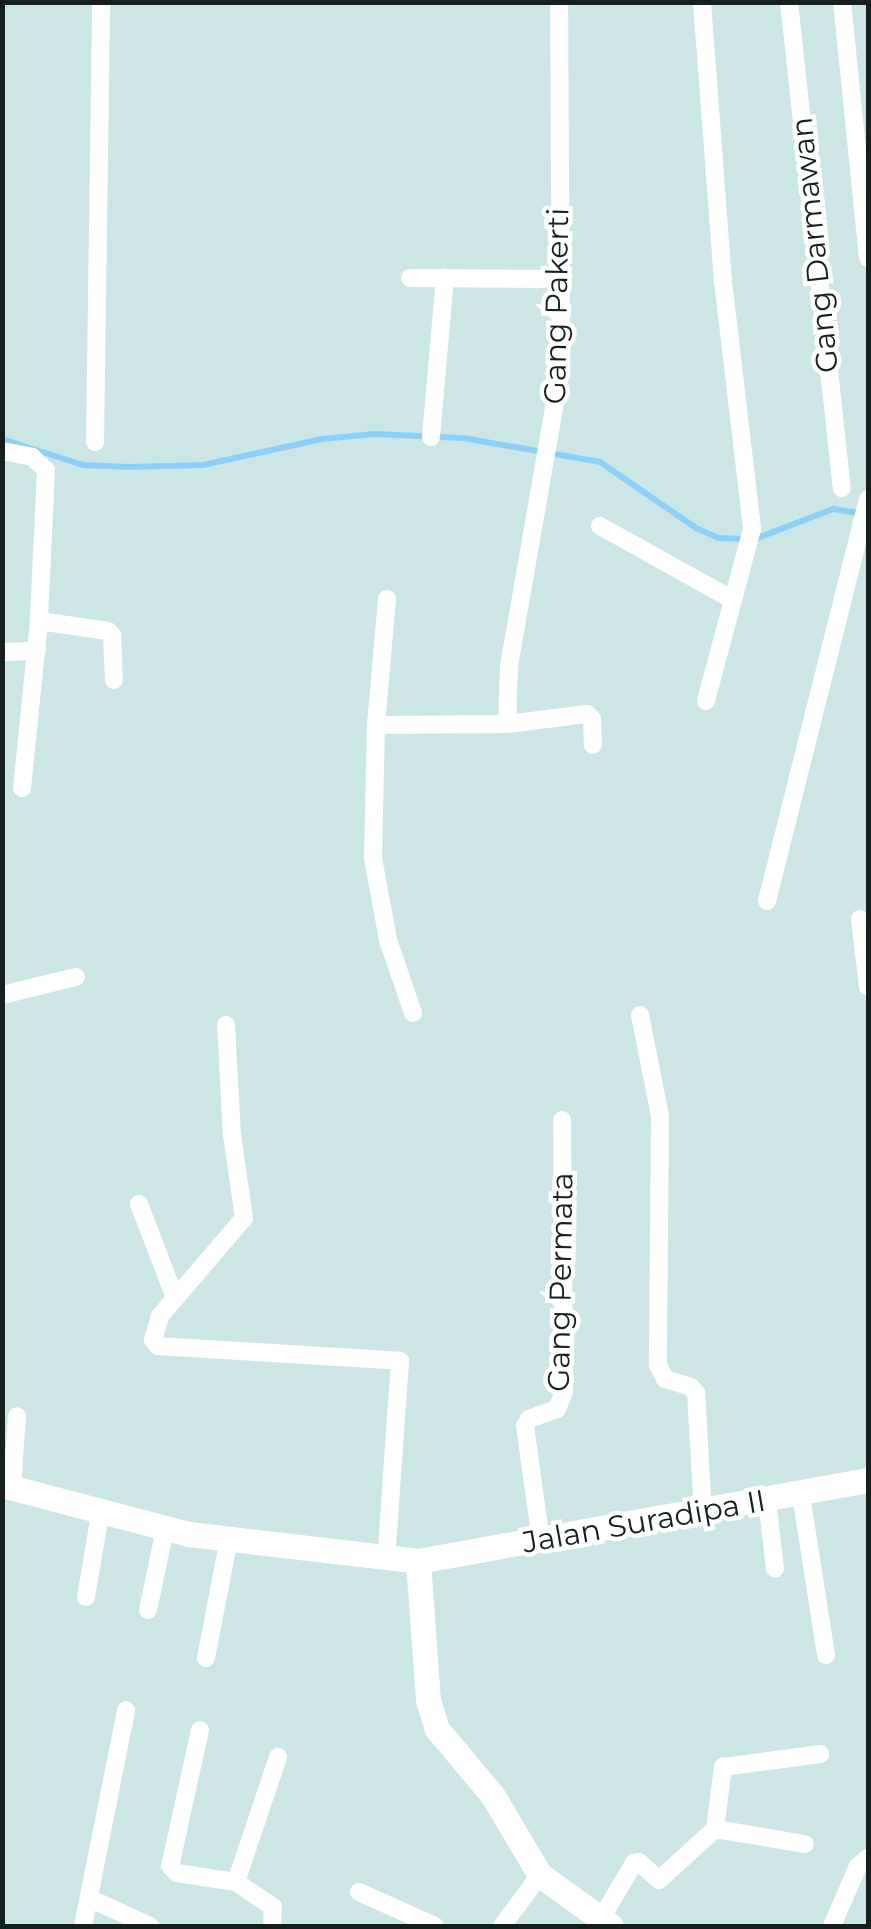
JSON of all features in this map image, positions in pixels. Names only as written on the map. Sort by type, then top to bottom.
[{"type":"street","points":[[95,442],[100,2]]},
{"type":"street","name":"Gang Pakerti","points":[[507,724],[510,666],[562,367],[559,2]]},
{"type":"street","points":[[702,2],[723,280],[752,529],[706,701]]},
{"type":"street","name":"Gang Darmawan","points":[[788,2],[842,488]]},
{"type":"street","points":[[842,2],[868,258]]},
{"type":"street","points":[[410,278],[560,279]]},
{"type":"street","points":[[431,437],[445,278]]},
{"type":"street","points":[[2,451],[32,456],[46,470],[37,651],[22,788]]},
{"type":"street","points":[[767,901],[868,499]]},
{"type":"street","points":[[600,526],[733,600]]},
{"type":"street","points":[[387,599],[376,725],[373,858],[388,940],[413,1013]]},
{"type":"street","points":[[39,621],[99,628],[112,635],[114,680]]},
{"type":"street","points":[[2,652],[37,651]]},
{"type":"street","points":[[376,725],[507,724],[587,714],[592,719],[593,745]]},
{"type":"street","points":[[860,919],[868,987]]},
{"type":"street","points":[[2,995],[76,977]]},
{"type":"street","points":[[640,1016],[660,1116],[658,1365],[664,1380],[690,1387],[696,1393],[703,1511]]},
{"type":"street","points":[[226,1025],[232,1136],[244,1218],[175,1298],[153,1330],[158,1346],[400,1360],[386,1559]]},
{"type":"street","name":"Gang Permata","points":[[542,1541],[525,1426],[529,1419],[557,1409],[564,1392],[562,1120]]},
{"type":"street","points":[[138,1204],[175,1298]]},
{"type":"street","points":[[7,1487],[17,1416]]},
{"type":"street","name":"Jalan Suradipa II","points":[[7,1487],[165,1529],[418,1561],[868,1480]]},
{"type":"street","points":[[801,1494],[826,1655]]},
{"type":"street","points":[[768,1500],[775,1568]]},
{"type":"street","points":[[86,1597],[100,1514]]},
{"type":"street","points":[[148,1610],[165,1529]]},
{"type":"street","points":[[206,1658],[229,1540]]},
{"type":"street","points":[[418,1561],[431,1716],[437,1729],[493,1796],[540,1875],[606,1922],[634,1864],[639,1862],[659,1880],[715,1829],[722,1767],[820,1754]]},
{"type":"street","points":[[83,1926],[126,1710]]},
{"type":"street","points":[[200,1730],[170,1866],[177,1873],[236,1882],[273,1907],[272,1926]]},
{"type":"street","points":[[236,1882],[278,1756]]},
{"type":"street","points":[[715,1829],[805,1844]]},
{"type":"street","points":[[832,1926],[858,1866],[868,1858]]},
{"type":"street","points":[[502,1926],[540,1875]]},
{"type":"street","points":[[360,1892],[435,1926]]},
{"type":"street","points":[[91,1899],[150,1926]]},
{"type":"waterway","points":[[2,439],[83,465],[128,467],[203,465],[322,439],[374,434],[463,438],[600,462],[696,528],[718,538],[755,539],[833,509],[863,514]]}]
